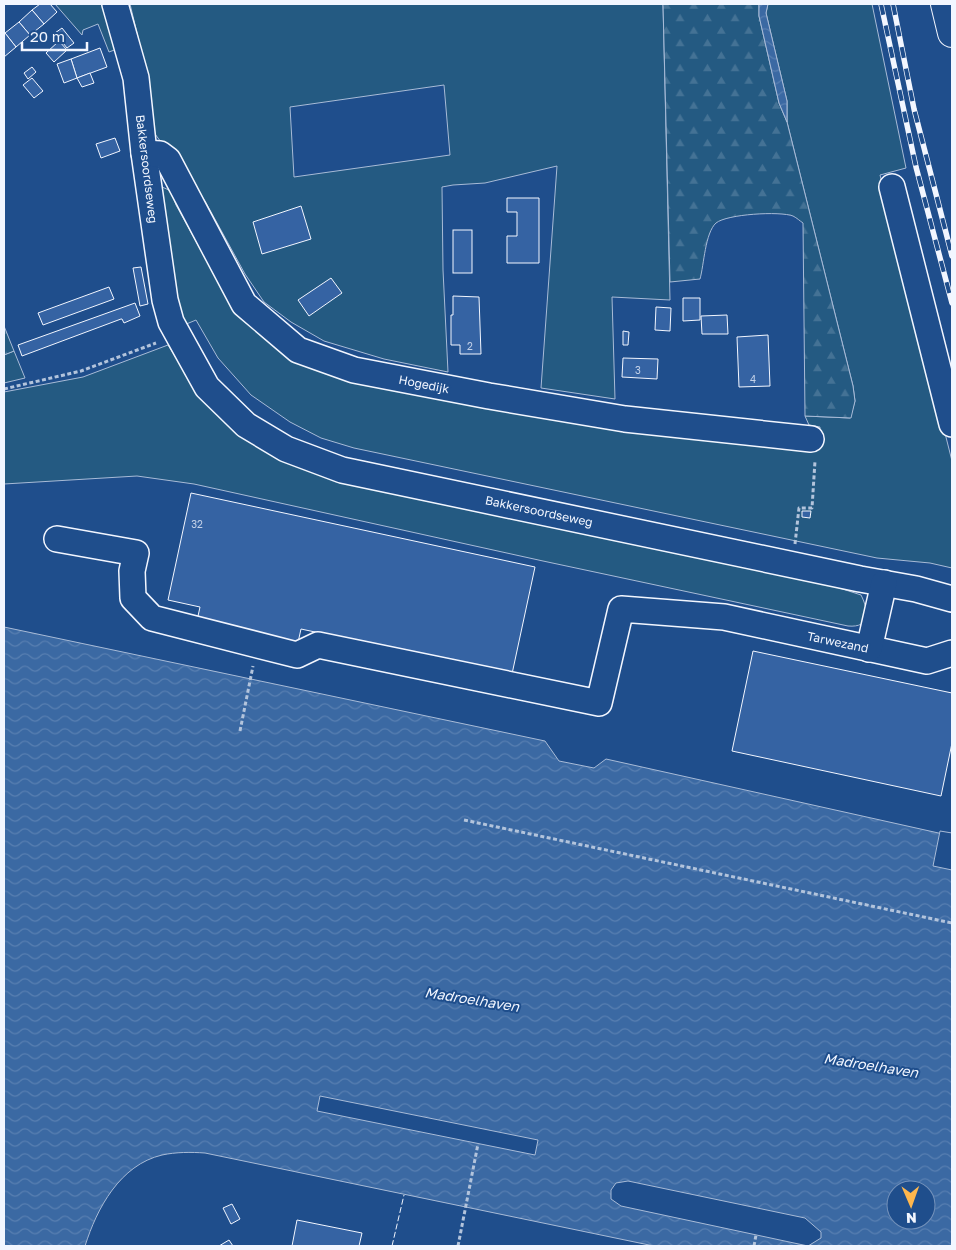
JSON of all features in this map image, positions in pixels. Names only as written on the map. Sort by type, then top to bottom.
[{"type":"highway","points":[[945,4],[952,33]]},
{"type":"street","name":"Bakkersoordseweg","points":[[115,4],[136,78],[144,153],[165,300],[178,335],[207,387],[246,425],[286,449],[342,470],[850,577],[884,582],[952,599]]},
{"type":"street","name":"Hogedijk","points":[[144,153],[160,154],[168,160],[244,304],[298,350],[354,370],[489,396],[625,419],[811,439]]},
{"type":"street","points":[[892,187],[952,424]]},
{"type":"street","name":"Tarwezand","points":[[57,539],[136,553],[132,571],[133,598],[152,618],[297,655],[318,645],[598,703],[621,609],[724,617],[927,661],[952,653]]},
{"type":"street","points":[[869,649],[884,582]]},
{"type":"path","points":[[4,389],[81,371],[178,335]]},
{"type":"path","points":[[795,547],[799,508],[812,508],[816,440],[811,439]]},
{"type":"path","points":[[240,731],[253,663]]},
{"type":"path","points":[[464,820],[952,922]]},
{"type":"path","points":[[458,1246],[478,1144]]},
{"type":"path","points":[[754,1246],[756,1235]]},
{"type":"green space","points":[[55,4],[104,4],[117,49],[109,52],[98,24],[83,30],[82,35]]},
{"type":"green space","points":[[130,4],[663,4],[670,300],[612,297],[615,399],[541,388],[557,166],[485,183],[442,187],[443,270],[448,372],[384,359],[324,341],[291,322],[264,302],[245,274],[205,201],[155,134],[143,58]],"holes":[[[444,85],[450,155],[294,177],[290,107]]]},
{"type":"green space","points":[[663,4],[759,4],[759,16],[779,103],[787,122],[853,386],[855,401],[851,418],[805,416],[803,223],[793,216],[786,214],[731,217],[722,220],[716,223],[709,234],[700,279],[670,282]]},
{"type":"green space","points":[[768,4],[872,4],[906,168],[880,175],[952,461],[952,568],[930,563],[877,558],[354,448],[321,438],[290,422],[251,395],[218,358],[196,320],[184,325],[174,287],[160,186],[171,191],[176,205],[224,292],[303,359],[818,447],[820,427],[809,425],[805,416],[850,418],[855,401],[853,386],[787,122],[787,101],[766,13]]},
{"type":"green space","points":[[4,326],[14,351],[4,355]]},
{"type":"green space","points":[[168,345],[196,389],[275,454],[824,583],[861,595],[866,607],[866,617],[861,624],[848,626],[194,484],[137,476],[4,484],[4,392],[83,377]]},
{"type":"green space","points":[[14,351],[25,378],[4,383],[4,355]]},
{"type":"water","points":[[759,4],[768,4],[766,13],[787,101],[787,122],[779,103],[759,16]]},
{"type":"water","name":"Madroelhaven","points":[[4,627],[545,741],[559,761],[594,768],[606,759],[952,836],[952,1246],[654,1246],[205,1153],[189,1152],[162,1155],[147,1160],[122,1178],[112,1190],[96,1217],[85,1246],[4,1246]]},
{"type":"pier","points":[[940,831],[952,833],[952,870],[933,866]]},
{"type":"pier","points":[[320,1096],[538,1140],[535,1155],[317,1111]]},
{"type":"pier","points":[[628,1181],[805,1218],[821,1232],[821,1238],[808,1246],[621,1206],[611,1199],[611,1190],[616,1183]]},
{"type":"building","points":[[40,4],[50,4],[57,12],[44,24],[32,10]]},
{"type":"building","points":[[32,10],[44,24],[30,35],[19,22]]},
{"type":"building","points":[[19,22],[30,35],[16,47],[5,33]]},
{"type":"building","points":[[62,28],[74,43],[67,48],[55,33]]},
{"type":"building","points":[[4,34],[16,47],[4,57]]},
{"type":"building","points":[[59,41],[67,50],[54,62],[46,53]]},
{"type":"building","points":[[100,48],[107,67],[77,78],[71,59]]},
{"type":"building","points":[[71,59],[77,78],[64,83],[57,64]]},
{"type":"building","points":[[32,67],[36,72],[28,79],[24,73]]},
{"type":"building","points":[[90,73],[94,83],[82,87],[77,78]]},
{"type":"building","points":[[32,78],[43,91],[34,98],[23,85]]},
{"type":"building","points":[[115,138],[120,151],[101,158],[96,144]]},
{"type":"building","points":[[507,198],[539,198],[539,263],[507,263],[507,236],[517,236],[517,212],[507,212]]},
{"type":"building","points":[[301,206],[311,239],[262,254],[253,222]]},
{"type":"building","points":[[453,230],[472,230],[472,273],[453,273]]},
{"type":"building","points":[[141,267],[148,304],[140,306],[133,268]]},
{"type":"building","points":[[331,278],[342,293],[309,316],[298,300]]},
{"type":"building","points":[[109,287],[114,299],[43,325],[38,313]]},
{"type":"building","points":[[453,296],[479,297],[481,354],[460,354],[460,345],[451,345]]},
{"type":"building","points":[[683,298],[700,298],[700,320],[683,321]]},
{"type":"building","points":[[135,303],[140,316],[124,323],[121,319],[22,356],[18,345]]},
{"type":"building","points":[[656,307],[671,308],[670,331],[655,330]]},
{"type":"building","points":[[727,315],[728,334],[702,334],[701,316]]},
{"type":"building","points":[[623,331],[629,332],[628,345],[623,345]]},
{"type":"building","points":[[768,335],[770,386],[739,387],[737,337]]},
{"type":"building","points":[[623,358],[658,359],[657,379],[622,377]]},
{"type":"building","points":[[191,493],[535,567],[512,674],[301,629],[297,647],[196,625],[200,607],[168,600]]},
{"type":"building","points":[[802,511],[811,511],[810,518],[802,517]]},
{"type":"building","points":[[753,651],[952,693],[952,743],[941,796],[732,751]]},
{"type":"building","points":[[232,1204],[240,1219],[231,1224],[223,1208]]},
{"type":"building","points":[[297,1220],[362,1233],[359,1246],[292,1246]]},
{"type":"building","points":[[229,1240],[233,1246],[219,1246]]},
{"type":"railway","points":[[881,4],[916,167],[952,303]]},
{"type":"railway","points":[[893,4],[914,109],[952,256]]},
{"type":"fence","points":[[392,1246],[404,1195]]}]
